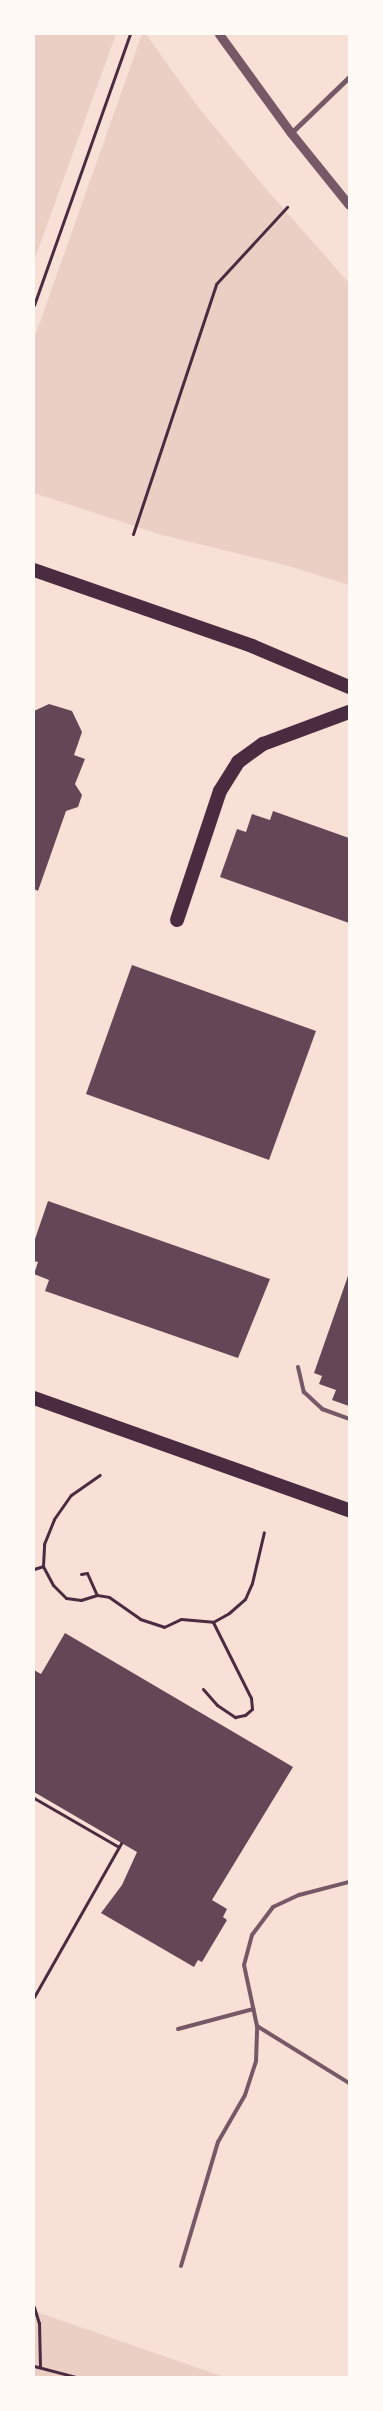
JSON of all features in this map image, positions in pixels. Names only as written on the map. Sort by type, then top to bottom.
[{"type":"highway","points":[[34,570],[252,646],[349,687]]},
{"type":"highway","points":[[177,920],[220,791],[238,762],[263,744],[349,712]]},
{"type":"highway","points":[[34,1398],[349,1510]]},
{"type":"street","points":[[221,37],[291,133],[349,205]]},
{"type":"street","points":[[291,133],[349,77]]},
{"type":"lane","points":[[298,1367],[304,1392],[322,1409],[349,1419]]},
{"type":"lane","points":[[181,2266],[218,2142],[248,2087],[256,2061],[257,2026],[244,1965],[252,1935],[273,1907],[299,1895],[349,1882]]},
{"type":"lane","points":[[178,2029],[253,2009]]},
{"type":"lane","points":[[257,2026],[349,2083]]},
{"type":"path","points":[[34,305],[130,34]]},
{"type":"path","points":[[133,534],[216,284],[287,207]]},
{"type":"path","points":[[100,1475],[71,1495],[54,1519],[44,1544],[43,1566],[53,1585],[66,1598],[81,1600],[97,1595],[109,1598],[140,1619],[164,1627],[181,1619],[212,1622],[229,1613],[245,1598],[252,1583],[264,1532]]},
{"type":"path","points":[[34,1569],[43,1566]]},
{"type":"path","points":[[81,1574],[87,1573],[97,1595]]},
{"type":"path","points":[[203,1689],[217,1705],[235,1717],[245,1716],[252,1709],[251,1698],[212,1622]]},
{"type":"path","points":[[34,1798],[120,1845],[34,1997]]},
{"type":"path","points":[[34,2307],[39,2324],[40,2367]]},
{"type":"path","points":[[34,2366],[76,2377]]},
{"type":"shaded area","points":[[34,34],[116,34],[34,261]]},
{"type":"shaded area","points":[[142,34],[146,34],[198,107],[267,190],[349,283],[349,585],[285,565],[162,535],[34,493],[34,339]]},
{"type":"shaded area","points":[[34,2311],[224,2377],[34,2377]]},
{"type":"building","points":[[49,704],[72,711],[82,732],[74,755],[85,759],[75,784],[82,795],[78,807],[66,811],[38,891],[34,889],[34,711]]},
{"type":"building","points":[[273,811],[349,838],[349,923],[220,877],[237,829],[246,832],[252,814],[270,820]]},
{"type":"building","points":[[132,965],[316,1031],[269,1160],[86,1094]]},
{"type":"building","points":[[48,1201],[270,1279],[238,1358],[45,1291],[49,1280],[34,1274],[38,1262],[34,1261],[34,1242]]},
{"type":"building","points":[[349,1273],[349,1406],[332,1400],[336,1390],[319,1384],[322,1376],[314,1373]]},
{"type":"building","points":[[65,1633],[293,1767],[212,1900],[227,1909],[223,1917],[227,1920],[202,1962],[198,1960],[194,1967],[101,1913],[122,1885],[137,1852],[34,1792],[34,1670],[41,1674]]}]
